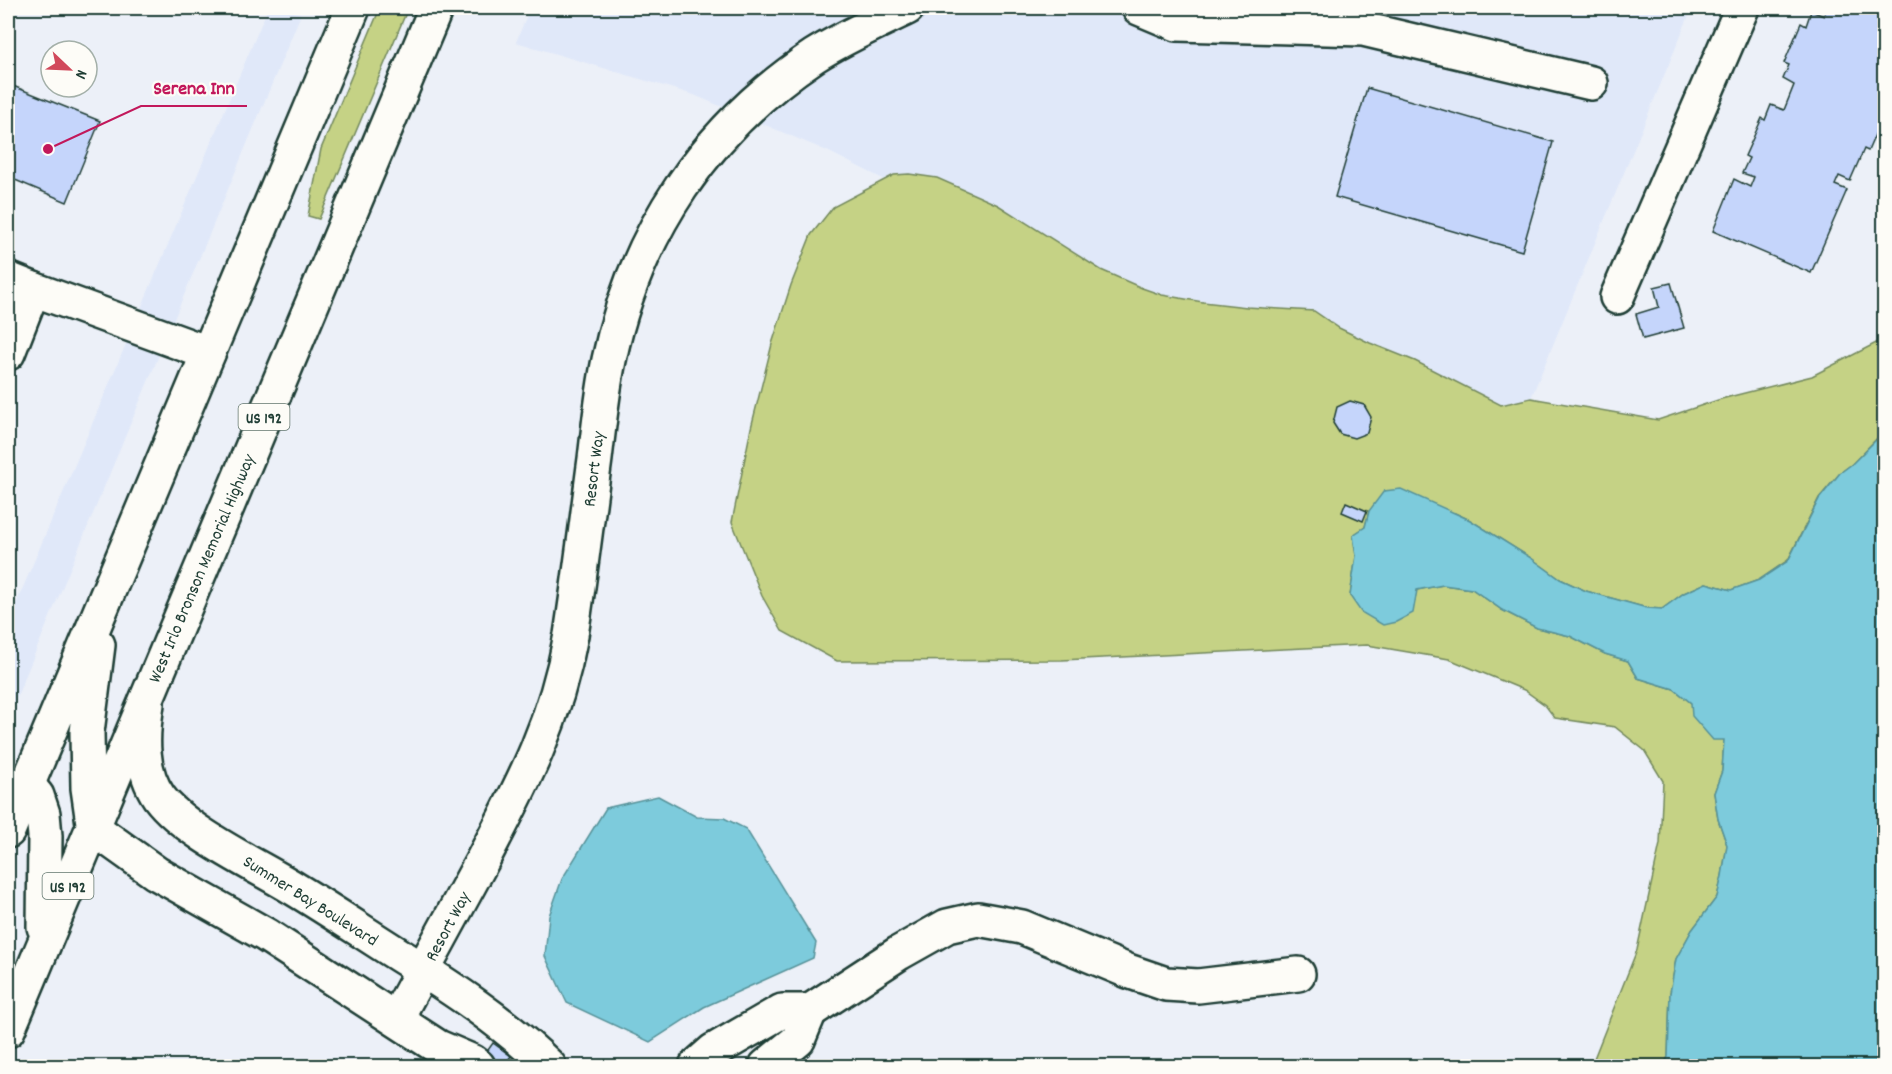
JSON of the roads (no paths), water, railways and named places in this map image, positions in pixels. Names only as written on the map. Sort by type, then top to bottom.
[{"type":"main road","points":[[8,831],[353,8]]},
{"type":"main road","name":"West Irlo Bronson Memorial Highway","points":[[8,1030],[436,8]]},
{"type":"main road","name":"Resort Way","points":[[396,1019],[526,776],[555,706],[565,671],[571,635],[609,360],[624,302],[649,239],[686,178],[733,123],[760,97],[815,56],[847,37],[907,8]]},
{"type":"main road","points":[[1139,8],[1177,24],[1363,29],[1590,83]]},
{"type":"main road","points":[[1617,297],[1742,8]]},
{"type":"main road","points":[[8,353],[20,284],[208,353]]},
{"type":"main road","points":[[102,607],[87,732],[88,788],[93,828],[156,873],[266,934],[396,1019],[445,1057],[473,1062],[478,1066]]},
{"type":"main road","name":"Summer Bay Boulevard","points":[[148,694],[144,726],[146,766],[151,784],[161,799],[204,835],[423,970],[485,1012],[549,1066]]},
{"type":"main road","points":[[27,784],[37,796],[43,814],[45,836],[43,943]]},
{"type":"main road","points":[[717,1060],[782,1011],[810,1011],[899,953],[947,926],[978,920],[1022,927],[1128,971],[1166,984],[1198,986],[1298,974]]},
{"type":"main road","points":[[766,1066],[798,1040],[810,1011]]},
{"type":"water","points":[[1884,424],[1884,1066],[1663,1066],[1668,1057],[1670,993],[1676,959],[1692,930],[1717,897],[1722,876],[1727,845],[1718,819],[1714,793],[1722,771],[1724,740],[1713,740],[1692,716],[1691,703],[1674,689],[1638,678],[1628,661],[1605,654],[1570,636],[1537,628],[1502,610],[1472,589],[1443,585],[1417,590],[1413,613],[1396,622],[1383,625],[1361,612],[1350,596],[1356,556],[1353,535],[1365,527],[1369,511],[1384,491],[1401,489],[1470,520],[1560,579],[1586,591],[1647,608],[1662,609],[1684,593],[1706,583],[1731,590],[1759,580],[1788,561],[1819,499],[1840,473],[1883,433]]},
{"type":"water","points":[[658,796],[697,817],[724,818],[746,829],[816,943],[813,958],[704,1007],[650,1042],[567,1003],[545,956],[549,916],[562,879],[606,808]]},
{"type":"place","name":"Serena Inn","points":[[48,149]]}]
